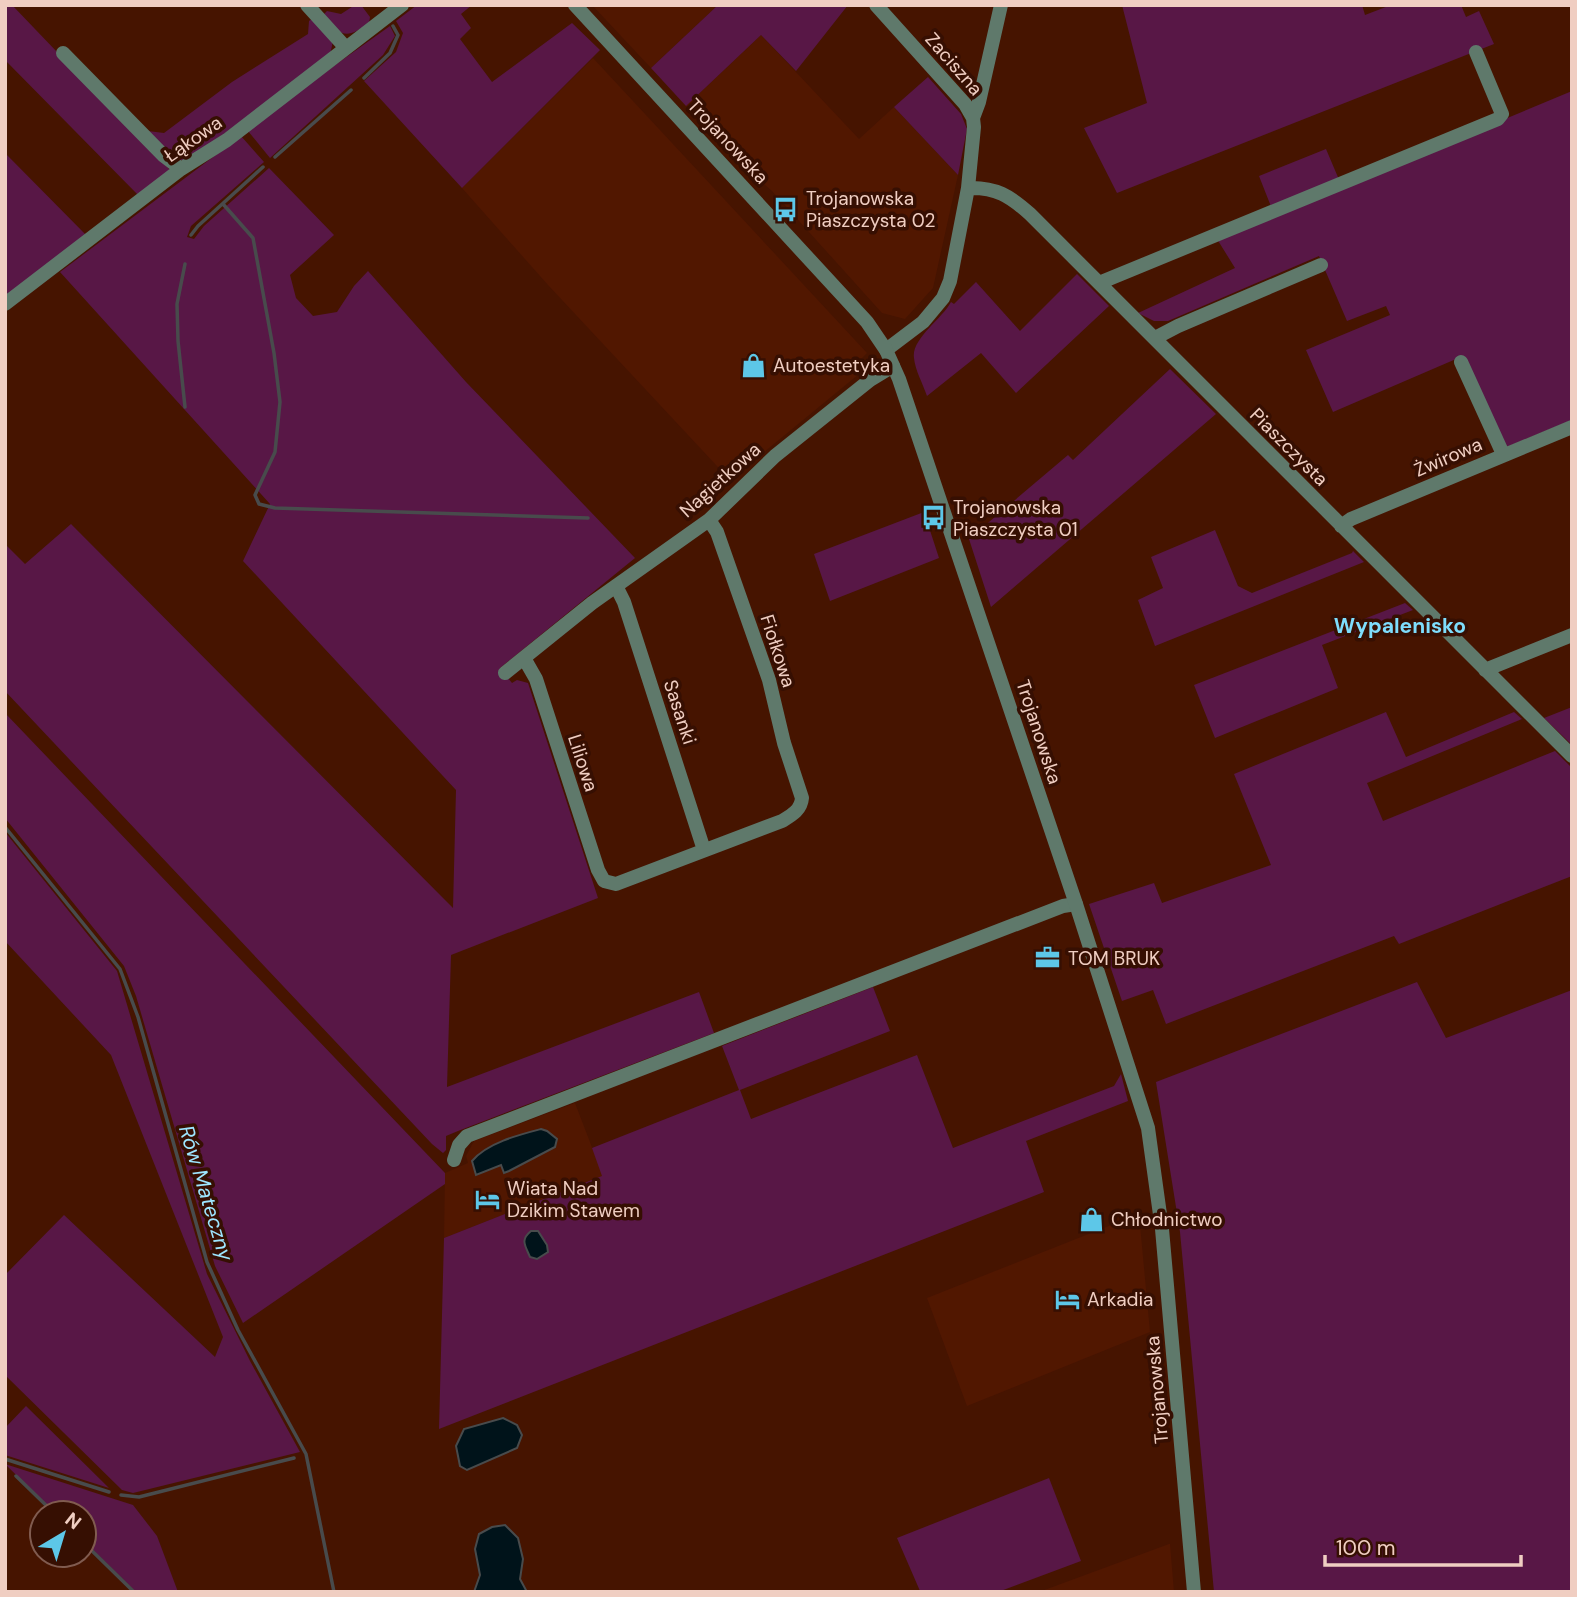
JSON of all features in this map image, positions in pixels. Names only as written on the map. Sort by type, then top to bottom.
[{"type":"street","points":[[307,5],[346,48]]},
{"type":"street","name":"Łąkowa","points":[[5,304],[181,169],[227,140],[402,5]]},
{"type":"street","name":"Trojanowska","points":[[575,5],[867,322],[886,350],[910,406],[1136,1085],[1150,1139],[1162,1229],[1194,1592]]},
{"type":"street","name":"Zaciszna","points":[[876,5],[965,104],[973,118]]},
{"type":"street","points":[[886,350],[923,323],[943,298],[950,281],[968,188],[973,118],[1001,5]]},
{"type":"street","points":[[1099,283],[1498,119],[1502,114],[1476,52]]},
{"type":"street","points":[[63,53],[164,156],[181,169]]},
{"type":"street","name":"Piaszczysta","points":[[968,188],[985,187],[1017,202],[1572,756]]},
{"type":"street","points":[[1155,338],[1321,265]]},
{"type":"street","points":[[1461,362],[1503,454]]},
{"type":"street","name":"Nagietkowa","points":[[505,673],[592,603],[709,520],[775,456],[870,380],[893,366]]},
{"type":"street","name":"Żwirowa","points":[[1341,526],[1503,454],[1572,427]]},
{"type":"street","name":"Fiołkowa","points":[[705,850],[782,821],[802,806],[769,680],[717,532],[709,520]]},
{"type":"street","name":"Sasanki","points":[[616,586],[624,602],[705,850]]},
{"type":"street","points":[[1485,670],[1572,635]]},
{"type":"street","name":"Liliowa","points":[[524,658],[536,679],[598,870],[604,881],[616,884],[705,850]]},
{"type":"street","points":[[454,1160],[459,1145],[467,1136],[1054,910],[1076,904]]},
{"type":"shaded area","points":[[5,5],[12,5],[171,171],[140,197],[5,60]]},
{"type":"shaded area","points":[[355,5],[361,5],[370,17],[369,23],[349,34],[334,28],[322,16],[327,11],[341,14]]},
{"type":"shaded area","points":[[417,5],[472,5],[461,14],[471,28],[460,39],[492,82],[572,23],[600,50],[462,188],[364,81],[396,52],[403,33],[396,21]]},
{"type":"shaded area","points":[[592,5],[718,5],[651,68]]},
{"type":"shaded area","points":[[718,5],[848,5],[796,71],[761,35],[686,106],[651,68]]},
{"type":"shaded area","points":[[1122,5],[1362,5],[1365,15],[1391,5],[1461,5],[1466,17],[1479,11],[1494,44],[1117,193],[1084,128],[1147,103]]},
{"type":"shaded area","points":[[313,18],[333,41],[330,55],[189,160],[178,160],[148,131],[164,133],[232,82],[308,34],[309,21]]},
{"type":"shaded area","points":[[390,26],[395,36],[383,55],[270,158],[248,131],[293,95]]},
{"type":"shaded area","points":[[761,35],[859,139],[894,107],[958,175],[933,288],[905,319],[882,313],[772,191],[734,158],[686,106]]},
{"type":"shaded area","points":[[593,58],[867,353],[854,366],[859,374],[730,480],[548,285],[462,188]]},
{"type":"shaded area","points":[[928,77],[961,114],[967,129],[958,175],[894,107]]},
{"type":"shaded area","points":[[1572,91],[1572,420],[1504,448],[1463,356],[1333,412],[1306,350],[1390,315],[1386,306],[1347,321],[1319,256],[1168,321],[1154,321],[1138,313],[1235,268],[1217,239]]},
{"type":"shaded area","points":[[241,136],[264,162],[191,226],[187,237],[194,239],[204,226],[269,168],[334,235],[290,275],[296,298],[313,316],[337,312],[354,286],[368,271],[466,382],[635,558],[500,668],[512,683],[517,680],[528,683],[598,898],[451,955],[447,1087],[699,992],[714,1033],[446,1136],[446,1150],[443,1153],[5,691],[5,544],[25,564],[71,524],[453,908],[456,790],[243,561],[270,504],[60,272]]},
{"type":"shaded area","points":[[1326,149],[1340,182],[1272,209],[1259,176]]},
{"type":"shaded area","points":[[5,153],[87,236],[5,298]]},
{"type":"shaded area","points":[[1077,274],[1109,306],[1016,393],[981,353],[927,396],[916,367],[914,351],[922,336],[951,302],[954,304],[976,282],[1020,331]]},
{"type":"shaded area","points":[[1170,369],[1216,414],[991,607],[969,539],[1068,455],[1073,460]]},
{"type":"shaded area","points":[[924,512],[939,558],[830,601],[814,554]]},
{"type":"shaded area","points":[[1215,530],[1238,586],[1252,593],[1353,551],[1364,562],[1155,646],[1138,600],[1163,588],[1151,557]]},
{"type":"shaded area","points":[[1405,603],[1413,610],[1322,645],[1338,688],[1215,738],[1194,685]]},
{"type":"shaded area","points":[[1572,707],[1572,744],[1571,744],[1544,718]]},
{"type":"shaded area","points":[[1386,712],[1406,757],[1514,712],[1522,719],[1367,783],[1383,821],[1555,751],[1572,768],[1572,876],[1399,944],[1394,936],[1166,1024],[1153,990],[1122,1001],[1089,904],[1154,883],[1162,903],[1271,865],[1234,774]]},
{"type":"shaded area","points":[[5,713],[445,1173],[445,1184],[243,1323],[215,1266],[136,996],[124,966],[5,818]]},
{"type":"shaded area","points":[[5,832],[117,971],[207,1274],[250,1361],[300,1452],[133,1493],[122,1490],[5,1375],[5,1275],[64,1215],[215,1357],[223,1337],[111,1055],[5,941]]},
{"type":"shaded area","points":[[1417,982],[1446,1038],[1572,990],[1572,1592],[1214,1592],[1180,1232],[1156,1082]]},
{"type":"shaded area","points":[[873,987],[890,1031],[740,1090],[751,1119],[917,1055],[953,1148],[1114,1086],[1121,1074],[1128,1101],[1026,1141],[1044,1192],[439,1429],[444,1238],[602,1176],[592,1148],[739,1090],[722,1046]]},
{"type":"shaded area","points":[[575,1103],[603,1176],[444,1238],[445,1173],[468,1163],[466,1156],[474,1141]]},
{"type":"shaded area","points":[[541,1129],[557,1139],[555,1147],[504,1173],[501,1165],[476,1175],[472,1161],[486,1149],[504,1140]]},
{"type":"shaded area","points":[[1139,1214],[1150,1332],[967,1406],[927,1298]]},
{"type":"shaded area","points":[[531,1231],[538,1231],[547,1245],[548,1252],[537,1259],[530,1257],[525,1243]]},
{"type":"shaded area","points":[[26,1406],[109,1488],[5,1455],[5,1428]]},
{"type":"shaded area","points":[[503,1418],[517,1425],[522,1435],[517,1448],[467,1470],[460,1466],[456,1446],[464,1429]]},
{"type":"shaded area","points":[[5,1464],[133,1505],[157,1536],[178,1592],[136,1592],[98,1555],[98,1499],[41,1499]]},
{"type":"shaded area","points":[[1049,1478],[1081,1561],[998,1592],[920,1591],[897,1538]]},
{"type":"shaded area","points":[[505,1525],[518,1538],[523,1559],[520,1579],[527,1592],[474,1592],[480,1575],[475,1549],[479,1534],[492,1527]]},
{"type":"shaded area","points":[[1169,1544],[1174,1592],[1039,1592]]},
{"type":"waterway","points":[[364,78],[390,53],[398,35],[393,26]]},
{"type":"waterway","points":[[275,157],[351,90]]},
{"type":"waterway","points":[[191,235],[263,167]]},
{"type":"waterway","points":[[223,204],[253,238],[280,402],[275,452],[255,495],[259,504],[275,508],[588,518]]},
{"type":"waterway","points":[[185,264],[177,304],[185,407]]},
{"type":"waterway","name":"Rów Mateczny","points":[[5,827],[120,969],[138,1017],[207,1262],[238,1330],[306,1454],[334,1592]]},
{"type":"waterway","points":[[121,1495],[139,1497],[294,1458]]},
{"type":"waterway","points":[[5,1459],[109,1492]]},
{"type":"waterway","points":[[16,1476],[40,1499]]},
{"type":"waterway","points":[[98,1557],[134,1592]]},
{"type":"place","name":"Trojanowska Piaszczysta 02","points":[[786,209]]},
{"type":"place","name":"Autoestetyka","points":[[753,365]]},
{"type":"place","name":"Trojanowska Piaszczysta 01","points":[[933,518]]},
{"type":"place","name":"TOM BRUK","points":[[1048,958]]},
{"type":"place","name":"Wiata Nad Dzikim Stawem","points":[[487,1199]]},
{"type":"place","name":"Chłodnictwo","points":[[1091,1219]]},
{"type":"place","name":"Arkadia","points":[[1067,1299]]},
{"type":"district","name":"Wypalenisko","points":[[1400,626]]}]
